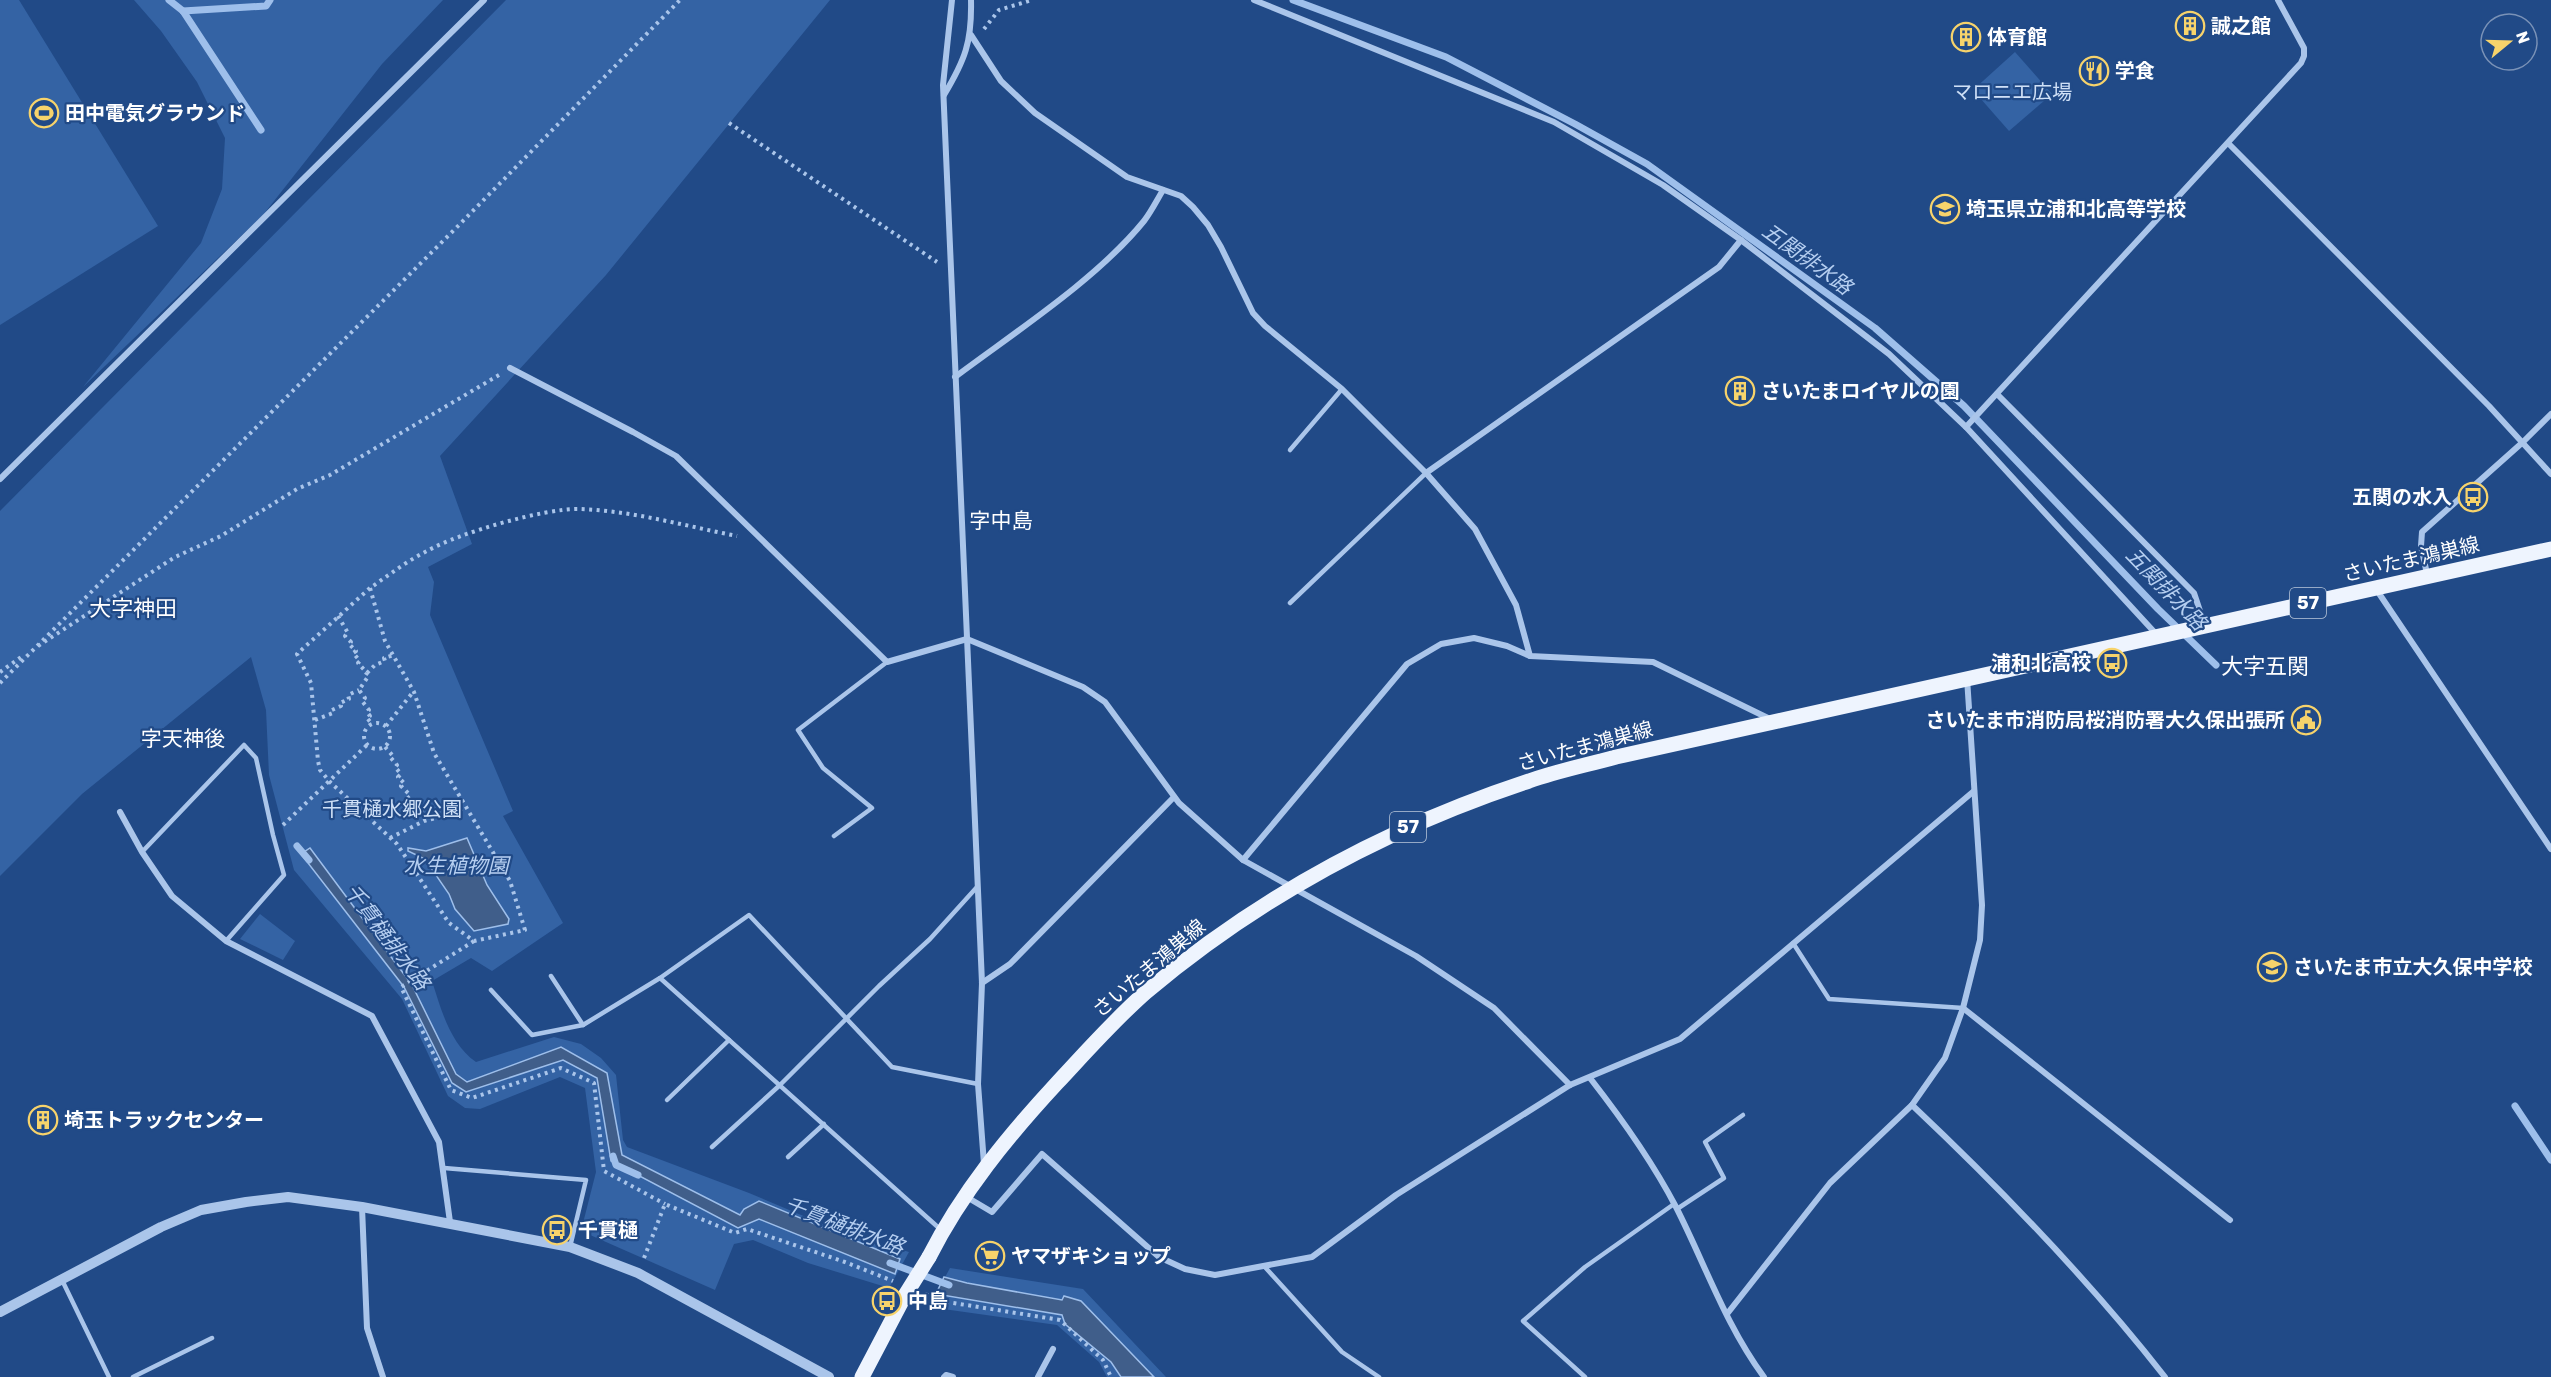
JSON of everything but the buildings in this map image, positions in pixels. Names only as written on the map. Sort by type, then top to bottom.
[{"type":"main road","name":"さいたま鴻巣線","points":[[862,1377],[942,1231],[984,1167],[1095,1042],[1146,993],[1241,921],[1343,858],[1459,805],[1531,780],[1616,757],[2551,549]]},
{"type":"street","points":[[0,479],[484,0]]},
{"type":"street","points":[[952,0],[943,97],[982,982],[978,1084],[984,1167]]},
{"type":"street","points":[[943,97],[958,72],[971,35],[971,0]]},
{"type":"street","points":[[1254,0],[1554,122],[1663,185],[1741,240],[1889,354],[1966,427],[2165,635]]},
{"type":"street","points":[[1966,427],[2229,144],[2301,63],[2304,56],[2300,37],[2278,0]]},
{"type":"street","points":[[971,35],[1001,81],[1035,114],[1127,177],[1180,196],[1208,225],[1253,313],[1265,326],[1342,389],[1426,473],[1475,529],[1516,605],[1530,656]]},
{"type":"street","points":[[2229,144],[2523,442],[2551,474]]},
{"type":"street","points":[[955,377],[1075,287],[1125,242],[1145,220],[1163,189]]},
{"type":"street","points":[[1426,473],[1719,267],[1741,240]]},
{"type":"street","points":[[510,368],[676,456],[887,662],[967,639],[1083,687],[1105,702],[1174,797],[1243,860],[1416,956],[1494,1008],[1569,1085]]},
{"type":"street","points":[[1996,394],[2194,593],[2205,626]]},
{"type":"street","points":[[2428,576],[2421,546],[2422,532],[2551,414]]},
{"type":"street","points":[[2376,588],[2551,849]]},
{"type":"street","points":[[1243,860],[1407,664],[1441,644],[1474,638],[1507,646],[1530,656],[1653,662],[1775,722]]},
{"type":"street","points":[[1727,1314],[1830,1183],[1912,1105],[1945,1058],[1963,1008],[1980,940],[1982,904],[1967,678]]},
{"type":"street","points":[[965,1196],[992,1212],[1042,1154],[1160,1257],[1185,1269],[1215,1275],[1312,1257],[1396,1195],[1569,1085],[1680,1039],[1974,791]]},
{"type":"street","points":[[982,982],[1010,964],[1174,797]]},
{"type":"street","points":[[120,812],[142,852],[172,896],[226,941],[372,1016],[439,1142],[450,1222]]},
{"type":"street","points":[[1963,1008],[2230,1220]]},
{"type":"street","points":[[1590,1078],[1631,1130],[1676,1207],[1747,1354],[1764,1377]]},
{"type":"street","points":[[1912,1105],[1992,1181],[2142,1347],[2165,1377]]},
{"type":"street","points":[[0,1312],[161,1227],[201,1210],[288,1197],[450,1222],[570,1247],[638,1272],[830,1377]]},
{"type":"street","points":[[362,1207],[367,1328],[382,1377]]},
{"type":"street","points":[[1038,1377],[1053,1349]]},
{"type":"street","points":[[944,1377],[946,1375],[953,1377]]},
{"type":"lane","points":[[1290,450],[1342,389]]},
{"type":"lane","points":[[1290,603],[1426,473]]},
{"type":"lane","points":[[834,836],[872,808],[823,768],[798,730],[887,662]]},
{"type":"lane","points":[[142,852],[244,745],[256,758],[284,875],[226,941]]},
{"type":"lane","points":[[712,1147],[780,1085],[846,1018],[930,939],[977,887]]},
{"type":"lane","points":[[491,990],[532,1035],[583,1025],[660,978],[749,915],[892,1067],[978,1084]]},
{"type":"lane","points":[[1793,943],[1830,999],[1963,1008]]},
{"type":"lane","points":[[551,976],[583,1025]]},
{"type":"lane","points":[[660,978],[942,1231]]},
{"type":"lane","points":[[668,1100],[729,1040]]},
{"type":"lane","points":[[1585,1377],[1523,1322],[1585,1267],[1724,1178],[1705,1142],[1743,1114]]},
{"type":"lane","points":[[788,1157],[824,1124]]},
{"type":"lane","points":[[444,1168],[586,1180],[570,1247]]},
{"type":"lane","points":[[1264,1266],[1342,1352],[1379,1377]]},
{"type":"lane","points":[[62,1280],[109,1377]]},
{"type":"lane","points":[[133,1377],[212,1338]]},
{"type":"path","points":[[0,683],[459,225],[680,0]]},
{"type":"path","points":[[971,35],[981,33],[999,10],[1032,0]]},
{"type":"path","points":[[729,123],[927,258],[951,269]]},
{"type":"path","points":[[0,672],[175,558],[221,536],[297,489],[330,475],[510,368]]},
{"type":"path","points":[[474,941],[449,923],[397,844],[320,770],[311,683],[297,654],[370,588],[428,550],[484,528],[550,512],[579,509],[652,517],[737,536],[759,538]]},
{"type":"path","points":[[370,588],[385,640],[414,692],[434,753],[510,881],[525,930],[474,941],[401,987],[451,1090],[472,1098],[561,1068],[594,1083],[603,1171],[665,1204]]},
{"type":"path","points":[[338,616],[348,633],[345,636],[351,642],[349,644],[356,651],[353,653],[360,661],[358,663],[367,673]]},
{"type":"path","points":[[315,720],[324,717],[341,706],[340,703],[350,699],[348,695],[359,690],[367,678],[365,676],[367,673],[375,665],[385,661],[384,658],[393,655]]},
{"type":"path","points":[[359,690],[365,698],[362,700],[369,710],[367,712],[370,716],[367,718],[370,722]]},
{"type":"path","points":[[386,726],[414,692]]},
{"type":"path","points":[[370,722],[386,726],[390,737],[386,748]]},
{"type":"path","points":[[370,722],[364,736],[367,745],[377,750],[386,748]]},
{"type":"path","points":[[273,835],[367,745]]},
{"type":"path","points":[[386,748],[397,765],[394,767],[400,774],[398,777],[404,783],[401,786],[408,793],[406,795],[413,803],[416,801],[427,818]]},
{"type":"path","points":[[390,838],[427,818],[455,813],[465,807]]},
{"type":"path","points":[[638,1272],[663,1211]]},
{"type":"green space","name":"田中電気グラウンド","points":[[0,0],[19,0],[158,226],[0,325]]},
{"type":"green space","points":[[134,0],[443,0],[382,64],[263,215],[83,387],[201,243],[222,189],[225,138],[197,82],[161,31]]},
{"type":"green space","name":"千貫樋水郷公園","points":[[506,0],[830,0],[606,275],[440,456],[472,544],[428,567],[434,582],[430,615],[513,811],[503,816],[563,923],[492,971],[471,958],[432,981],[453,1036],[459,1046],[476,1062],[554,1037],[581,1044],[601,1058],[616,1075],[623,1140],[627,1147],[749,1193],[839,1231],[909,1252],[889,1288],[808,1263],[753,1240],[734,1244],[715,1290],[581,1231],[596,1172],[585,1088],[560,1077],[480,1109],[465,1108],[448,1096],[402,999],[294,870],[269,775],[266,710],[251,657],[82,794],[0,876],[0,511]]},
{"type":"green space","name":"マロニエ広場","points":[[2015,52],[2052,94],[2009,131],[1973,90]]},
{"type":"green space","points":[[260,914],[295,941],[283,960],[240,939]]},
{"type":"green space","points":[[950,1268],[1083,1289],[1166,1377],[1107,1377],[1099,1362],[1057,1325],[929,1307]]},
{"type":"water","name":"水生植物園","points":[[467,838],[487,885],[509,919],[508,924],[474,931],[455,909],[449,894],[425,859],[408,851],[408,848],[426,851]]},
{"type":"water","points":[[310,848],[412,985],[456,1074],[467,1082],[561,1047],[607,1073],[622,1155],[740,1215],[744,1209],[759,1201],[900,1259],[895,1274],[759,1219],[738,1228],[611,1161],[597,1078],[563,1060],[466,1092],[452,1083],[404,987],[301,854]]},
{"type":"water","points":[[944,1277],[1062,1300],[1064,1296],[1081,1301],[1154,1377],[1121,1377],[1111,1362],[1065,1324],[1062,1315],[936,1294]]},
{"type":"waterway","points":[[169,0],[183,11],[261,130]]},
{"type":"waterway","points":[[183,11],[266,6],[270,0]]},
{"type":"waterway","name":"五関排水路","points":[[1293,0],[1446,57],[1647,164],[1875,328],[1964,406],[2158,609],[2216,665]]},
{"type":"waterway","name":"千貫樋排水路","points":[[297,846],[309,860]]},
{"type":"waterway","name":"五関排水路","points":[[2515,1106],[2551,1160]]},
{"type":"waterway","name":"千貫樋排水路","points":[[613,1156],[616,1165],[638,1175]]},
{"type":"waterway","name":"千貫樋排水路","points":[[890,1263],[949,1285]]},
{"type":"place","name":"誠之館","points":[[2190,26]]},
{"type":"place","name":"体育館","points":[[1966,37]]},
{"type":"place","name":"学食","points":[[2094,71]]},
{"type":"place","name":"田中電気グラウンド","points":[[44,113]]},
{"type":"place","name":"埼玉県立浦和北高等学校","points":[[1945,209]]},
{"type":"place","name":"さいたまロイヤルの園","points":[[1740,391]]},
{"type":"place","name":"五関の水入","points":[[2473,497]]},
{"type":"place","name":"浦和北高校","points":[[2112,663]]},
{"type":"place","name":"さいたま市消防局桜消防署大久保出張所","points":[[2306,720]]},
{"type":"place","name":"さいたま市立大久保中学校","points":[[2272,967]]},
{"type":"place","name":"埼玉トラックセンター","points":[[43,1120]]},
{"type":"place","name":"千貫樋","points":[[557,1230]]},
{"type":"place","name":"ヤマザキショップ","points":[[990,1256]]},
{"type":"place","name":"中島","points":[[887,1301]]},
{"type":"district","name":"字中島","points":[[1001,521]]},
{"type":"district","name":"大字神田","points":[[133,608]]},
{"type":"district","name":"大字五関","points":[[2265,666]]},
{"type":"district","name":"字天神後","points":[[183,739]]}]
